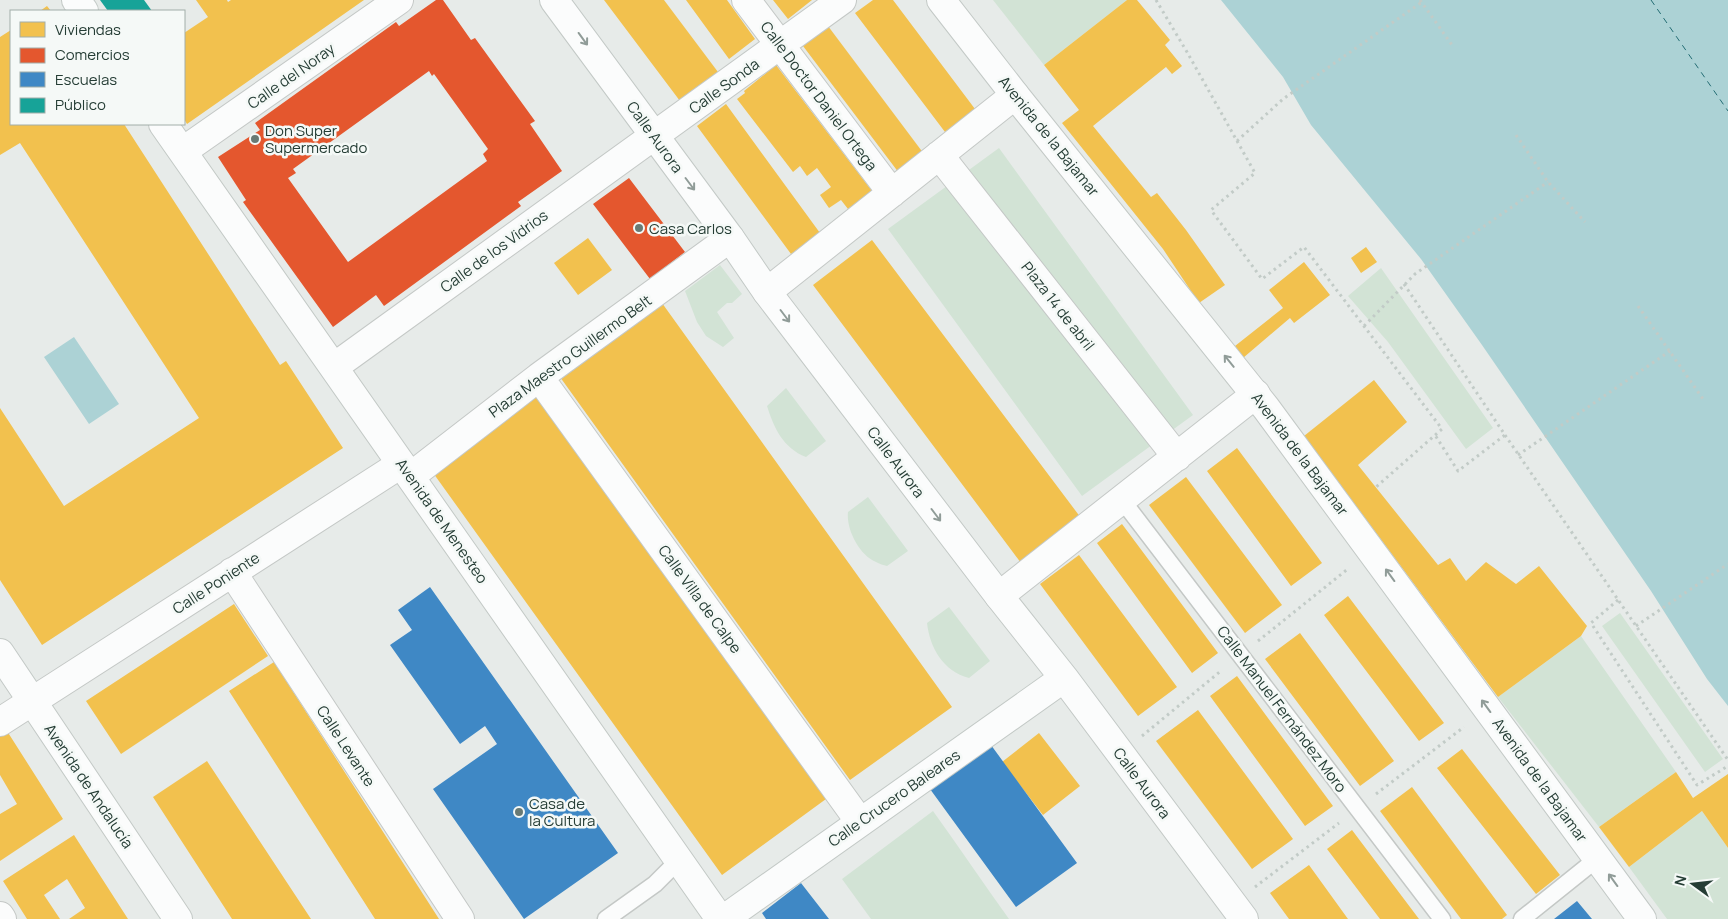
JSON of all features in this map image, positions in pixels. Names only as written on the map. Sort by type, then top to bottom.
[{"type":"street","name":"Calle del Noray","points":[[183,151],[399,0]]},
{"type":"street","name":"Calle Aurora","points":[[554,0],[730,238],[767,292],[998,596],[1064,678],[1244,919]]},
{"type":"street","name":"Calle Doctor Daniel Ortega","points":[[746,0],[892,193]]},
{"type":"street","name":"Calle Sonda","points":[[654,136],[842,0]]},
{"type":"street","name":"Avenida de la Bajamar","points":[[942,0],[1015,95],[1210,326],[1256,394],[1642,919]]},
{"type":"street","points":[[767,292],[1015,95]]},
{"type":"street","name":"Avenida de Menesteo","points":[[165,125],[720,919]]},
{"type":"street","name":"Calle de los Vidrios","points":[[334,367],[654,136]]},
{"type":"street","name":"Plaza 14 de abril","points":[[939,155],[1176,457]]},
{"type":"street","name":"Plaza Maestro Guillermo Belt","points":[[406,470],[540,377],[730,238]]},
{"type":"street","name":"Calle Villa de Calpe","points":[[540,377],[860,822]]},
{"type":"street","points":[[998,596],[1256,394]]},
{"type":"street","name":"Calle Poniente","points":[[0,722],[232,572],[406,470]]},
{"type":"street","name":"Calle Levante","points":[[232,572],[460,919]]},
{"type":"street","name":"Avenida de Andalucía","points":[[0,652],[178,919]]},
{"type":"street","name":"Calle Crucero Baleares","points":[[724,919],[1064,678]]},
{"type":"lane","name":"Calle Manuel Fernández Moro","points":[[1122,500],[1442,919]]},
{"type":"lane","points":[[1522,919],[1598,858]]},
{"type":"lane","points":[[606,919],[655,884],[679,860]]},
{"type":"path","points":[[1156,0],[1255,173],[1211,210],[1262,279],[1304,248],[1442,429],[1376,487]]},
{"type":"path","points":[[1237,140],[1283,99],[1421,1],[1452,45]]},
{"type":"path","points":[[1516,136],[1548,182],[1586,222]]},
{"type":"path","points":[[1364,326],[1415,274],[1548,182]]},
{"type":"path","points":[[1404,284],[1728,760]]},
{"type":"path","points":[[1638,306],[1703,399]]},
{"type":"path","points":[[1518,454],[1670,351]]},
{"type":"path","points":[[1435,435],[1458,471],[1505,435]]},
{"type":"path","points":[[1636,626],[1728,564]]},
{"type":"path","points":[[1618,600],[1591,623],[1697,785],[1728,766]]},
{"type":"green space","points":[[993,0],[1127,0],[1044,65]]},
{"type":"green space","points":[[999,148],[1193,415],[1082,496],[888,229]]},
{"type":"green space","points":[[720,265],[742,294],[717,312],[734,338],[723,347],[706,336],[697,322],[685,291]]},
{"type":"green space","points":[[1381,268],[1493,428],[1466,449],[1388,342],[1348,296]]},
{"type":"green space","points":[[786,388],[826,441],[806,457],[785,443],[776,429],[767,406]]},
{"type":"green space","points":[[868,497],[908,551],[887,566],[877,563],[864,554],[855,541],[849,526],[848,512]]},
{"type":"green space","points":[[949,607],[990,661],[969,678],[960,675],[945,664],[931,641],[927,623]]},
{"type":"green space","points":[[1620,613],[1723,759],[1705,772],[1602,626]]},
{"type":"green space","points":[[1581,636],[1676,772],[1599,827],[1498,697]]},
{"type":"green space","points":[[933,811],[1009,919],[871,919],[842,879]]},
{"type":"green space","points":[[1702,811],[1728,848],[1728,919],[1667,919],[1629,867]]},
{"type":"water","points":[[1221,0],[1728,0],[1728,706],[1707,679],[1651,591],[1421,259],[1311,125],[1283,77]]},
{"type":"water","points":[[74,337],[119,404],[89,424],[44,357]]},
{"type":"building: Viviendas","points":[[196,0],[227,0],[228,2],[231,0],[364,0],[187,124],[185,121],[185,32],[208,17]]},
{"type":"building: Viviendas","points":[[604,0],[664,0],[718,72],[680,101]]},
{"type":"building: Viviendas","points":[[686,0],[727,0],[755,39],[729,59]]},
{"type":"building: Viviendas","points":[[773,0],[812,0],[788,19]]},
{"type":"building: Viviendas","points":[[873,0],[893,0],[975,109],[945,132],[855,13]]},
{"type":"building: Viviendas","points":[[1127,0],[1137,0],[1170,40],[1165,45],[1182,66],[1172,74],[1166,67],[1093,126],[1151,197],[1157,193],[1225,285],[1199,303],[1163,249],[1062,123],[1079,110],[1044,65]]},
{"type":"building: Viviendas","points":[[47,6],[50,10],[41,10]]},
{"type":"building: Viviendas","points":[[828,26],[924,154],[899,173],[803,46]]},
{"type":"building: Viviendas","points":[[10,31],[10,125],[125,125],[280,365],[286,361],[343,448],[42,645],[0,580],[0,408],[64,506],[199,418],[20,143],[0,155],[0,37]]},
{"type":"building: Viviendas","points":[[776,65],[872,191],[848,209],[841,200],[829,208],[820,195],[831,187],[817,168],[807,176],[800,166],[793,172],[737,99]]},
{"type":"building: Viviendas","points":[[726,104],[820,233],[791,254],[697,126]]},
{"type":"building: Viviendas","points":[[588,238],[612,270],[578,295],[554,263]]},
{"type":"building: Viviendas","points":[[872,240],[1081,518],[1021,563],[813,285]]},
{"type":"building: Viviendas","points":[[1366,247],[1377,262],[1361,273],[1351,258]]},
{"type":"building: Viviendas","points":[[1304,262],[1330,295],[1294,323],[1290,318],[1243,358],[1235,346],[1283,308],[1269,290]]},
{"type":"building: Viviendas","points":[[662,303],[952,707],[850,780],[560,377]]},
{"type":"building: Viviendas","points":[[1374,380],[1407,422],[1358,465],[1438,565],[1450,558],[1466,581],[1486,562],[1516,584],[1539,566],[1587,626],[1581,636],[1498,697],[1304,436]]},
{"type":"building: Viviendas","points":[[535,395],[826,799],[722,875],[431,470]]},
{"type":"building: Viviendas","points":[[1237,448],[1322,563],[1291,586],[1207,471]]},
{"type":"building: Viviendas","points":[[1186,477],[1282,605],[1245,633],[1149,505]]},
{"type":"building: Viviendas","points":[[1122,524],[1218,653],[1192,673],[1097,543]]},
{"type":"building: Viviendas","points":[[1079,555],[1177,687],[1138,716],[1040,584]]},
{"type":"building: Viviendas","points":[[1348,596],[1444,723],[1419,741],[1324,615]]},
{"type":"building: Viviendas","points":[[234,604],[268,656],[121,754],[86,701]]},
{"type":"building: Viviendas","points":[[1300,633],[1394,761],[1360,786],[1265,659]]},
{"type":"building: Viviendas","points":[[274,662],[439,919],[375,919],[229,691]]},
{"type":"building: Viviendas","points":[[1237,676],[1333,806],[1305,826],[1210,696]]},
{"type":"building: Viviendas","points":[[1198,710],[1293,839],[1252,869],[1156,741]]},
{"type":"building: Viviendas","points":[[7,731],[63,819],[0,861],[0,814],[17,804],[0,775],[0,736]]},
{"type":"building: Viviendas","points":[[1039,733],[1080,786],[1043,815],[1002,762]]},
{"type":"building: Viviendas","points":[[1462,749],[1560,875],[1536,894],[1437,768]]},
{"type":"building: Viviendas","points":[[207,761],[311,919],[232,919],[153,797]]},
{"type":"building: Viviendas","points":[[1676,772],[1693,798],[1728,774],[1728,848],[1702,811],[1629,867],[1599,827]]},
{"type":"building: Viviendas","points":[[1412,787],[1507,915],[1502,919],[1461,919],[1380,811]]},
{"type":"building: Viviendas","points":[[1352,830],[1419,919],[1380,919],[1327,849]]},
{"type":"building: Viviendas","points":[[74,835],[128,919],[69,919],[85,908],[67,879],[44,895],[60,919],[27,919],[3,881]]},
{"type":"building: Viviendas","points":[[1309,865],[1348,919],[1289,919],[1270,893]]},
{"type":"building: Comercios","points":[[436,0],[443,0],[471,40],[475,38],[535,121],[530,124],[562,171],[518,202],[521,206],[384,306],[376,295],[333,327],[243,202],[246,200],[218,157],[260,130],[255,123],[396,22],[399,26]],"holes":[[[429,71],[432,76],[434,74],[488,149],[483,154],[487,161],[348,262],[288,178],[296,173],[293,169]]]},
{"type":"building: Comercios","name":"Casa Carlos","points":[[629,178],[685,252],[650,279],[593,204]]},
{"type":"building: Escuelas","points":[[430,587],[618,853],[524,919],[433,789],[497,744],[485,726],[460,744],[390,645],[412,630],[398,610]]},
{"type":"building: Escuelas","points":[[991,745],[1077,863],[1016,907],[930,789]]},
{"type":"building: Escuelas","points":[[801,883],[829,919],[766,919],[762,913]]},
{"type":"building: Escuelas","points":[[1577,901],[1592,919],[1554,919]]},
{"type":"building: Público","points":[[100,0],[144,0],[151,10],[107,10]]},
{"type":"ferry route","points":[[1651,0],[1728,111]]},
{"type":"place","name":"Don Super Supermercado","points":[[255,139]]},
{"type":"place","name":"Casa Carlos","points":[[639,228]]},
{"type":"place","name":"Casa de la Cultura","points":[[519,812]]}]
